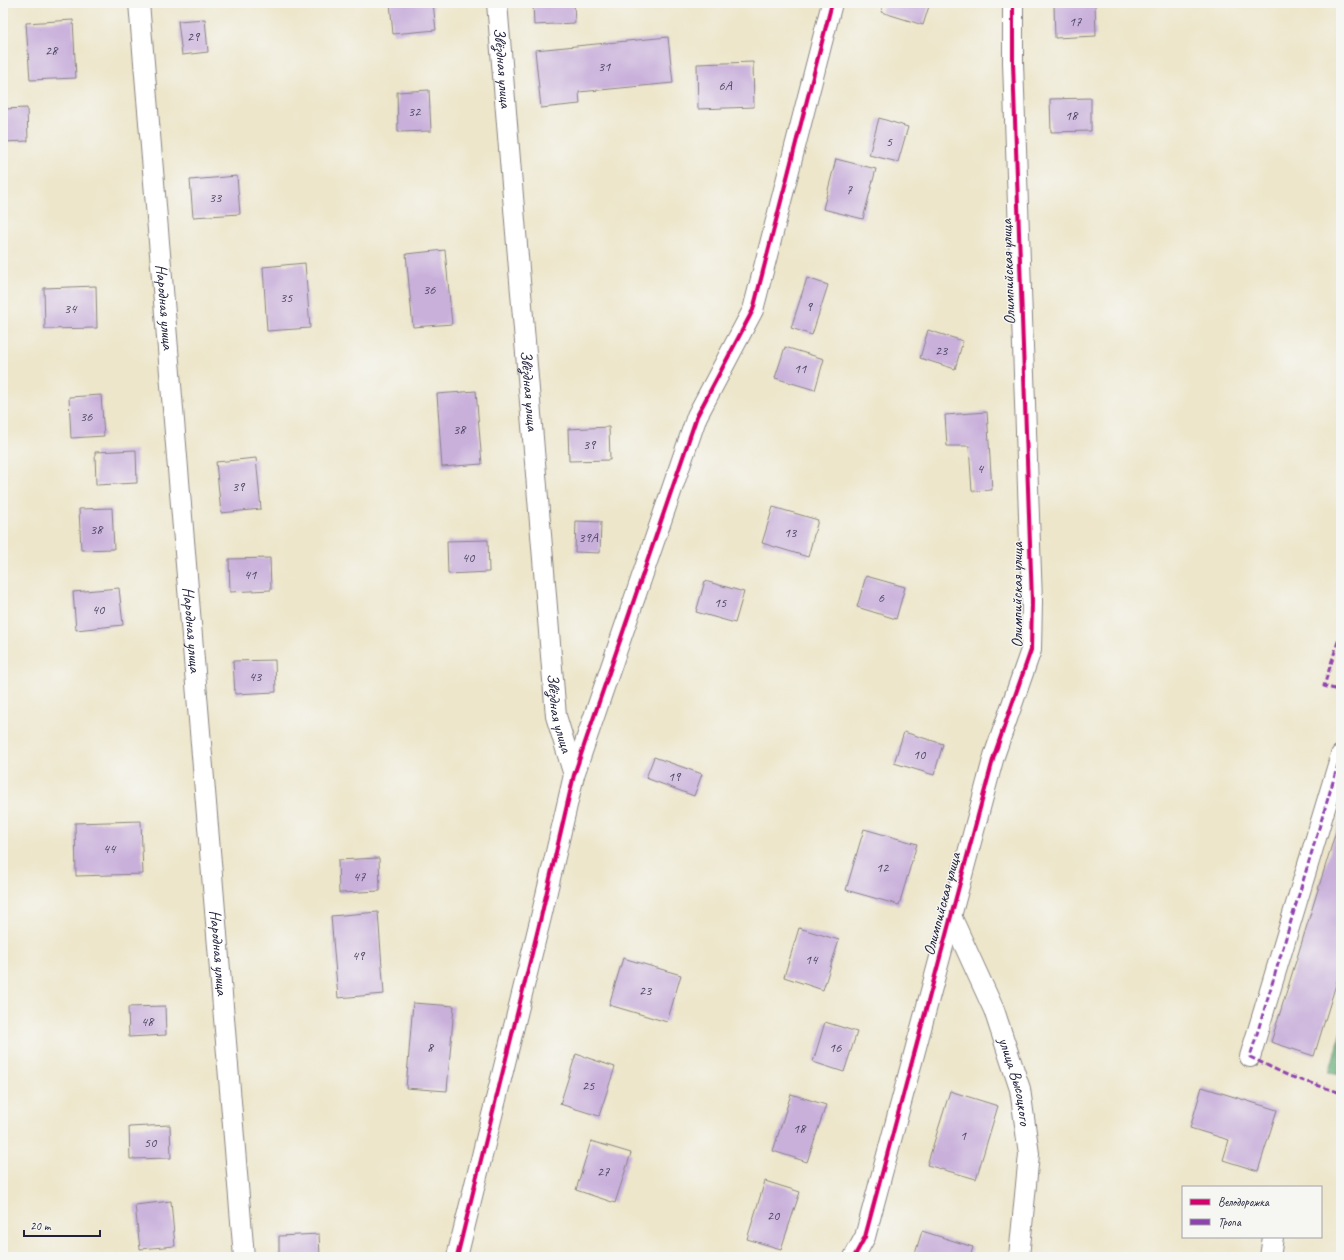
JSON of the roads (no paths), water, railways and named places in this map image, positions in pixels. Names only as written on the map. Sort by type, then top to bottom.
[{"type":"street","name":"Народная улица","points":[[139,3],[244,1257]]},
{"type":"street","name":"Звёздная улица","points":[[497,3],[556,716],[574,775]]},
{"type":"street","points":[[456,1257],[574,775],[697,416],[754,310],[832,3]]},
{"type":"street","name":"Олимпийская улица","points":[[854,1257],[865,1237],[994,756],[1031,650],[1032,601],[1013,63],[1013,3]]},
{"type":"street","points":[[1250,1057],[1341,755]]},
{"type":"street","name":"улица Высоцкого","points":[[951,916],[994,1010],[1020,1089],[1029,1154],[1019,1257]]},
{"type":"street","points":[[1270,1257],[1273,1238]]}]
